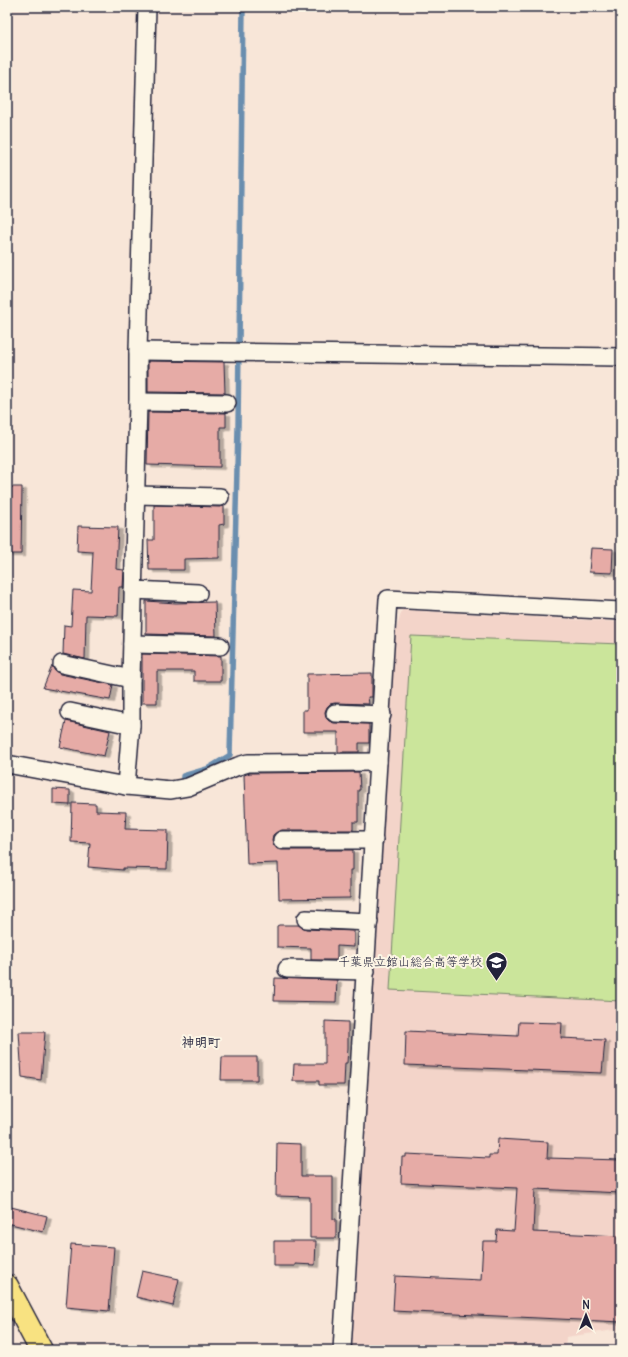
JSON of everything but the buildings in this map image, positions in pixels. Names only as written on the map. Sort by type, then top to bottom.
[{"type":"highway","points":[[7,1286],[41,1350]]},
{"type":"street","points":[[126,786],[130,725],[147,7]]},
{"type":"street","points":[[138,351],[621,357]]},
{"type":"street","points":[[138,402],[227,403]]},
{"type":"street","points":[[136,495],[220,497]]},
{"type":"street","points":[[133,590],[198,594]]},
{"type":"street","points":[[342,1350],[388,599],[621,611]]},
{"type":"street","points":[[132,644],[220,646]]},
{"type":"street","points":[[62,664],[130,679]]},
{"type":"street","points":[[70,712],[130,725]]},
{"type":"street","points":[[334,713],[382,715]]},
{"type":"street","points":[[7,764],[126,786],[171,790],[179,789],[248,763],[378,762]]},
{"type":"street","points":[[282,840],[374,840]]},
{"type":"street","points":[[306,919],[369,922]]},
{"type":"street","points":[[287,969],[366,971]]},
{"type":"shaded area","name":"千葉県立館山総合高等学校","points":[[402,610],[621,622],[621,1329],[566,1337],[565,1350],[348,1350],[395,634]]},
{"type":"green space","points":[[411,636],[621,644],[621,1001],[390,990]]},
{"type":"waterway","points":[[183,781],[183,776],[207,769],[230,755],[238,428],[243,7]]},
{"type":"place","name":"千葉県立館山総合高等学校","points":[[497,982]]},
{"type":"district","name":"神明町","points":[[201,1042]]}]
